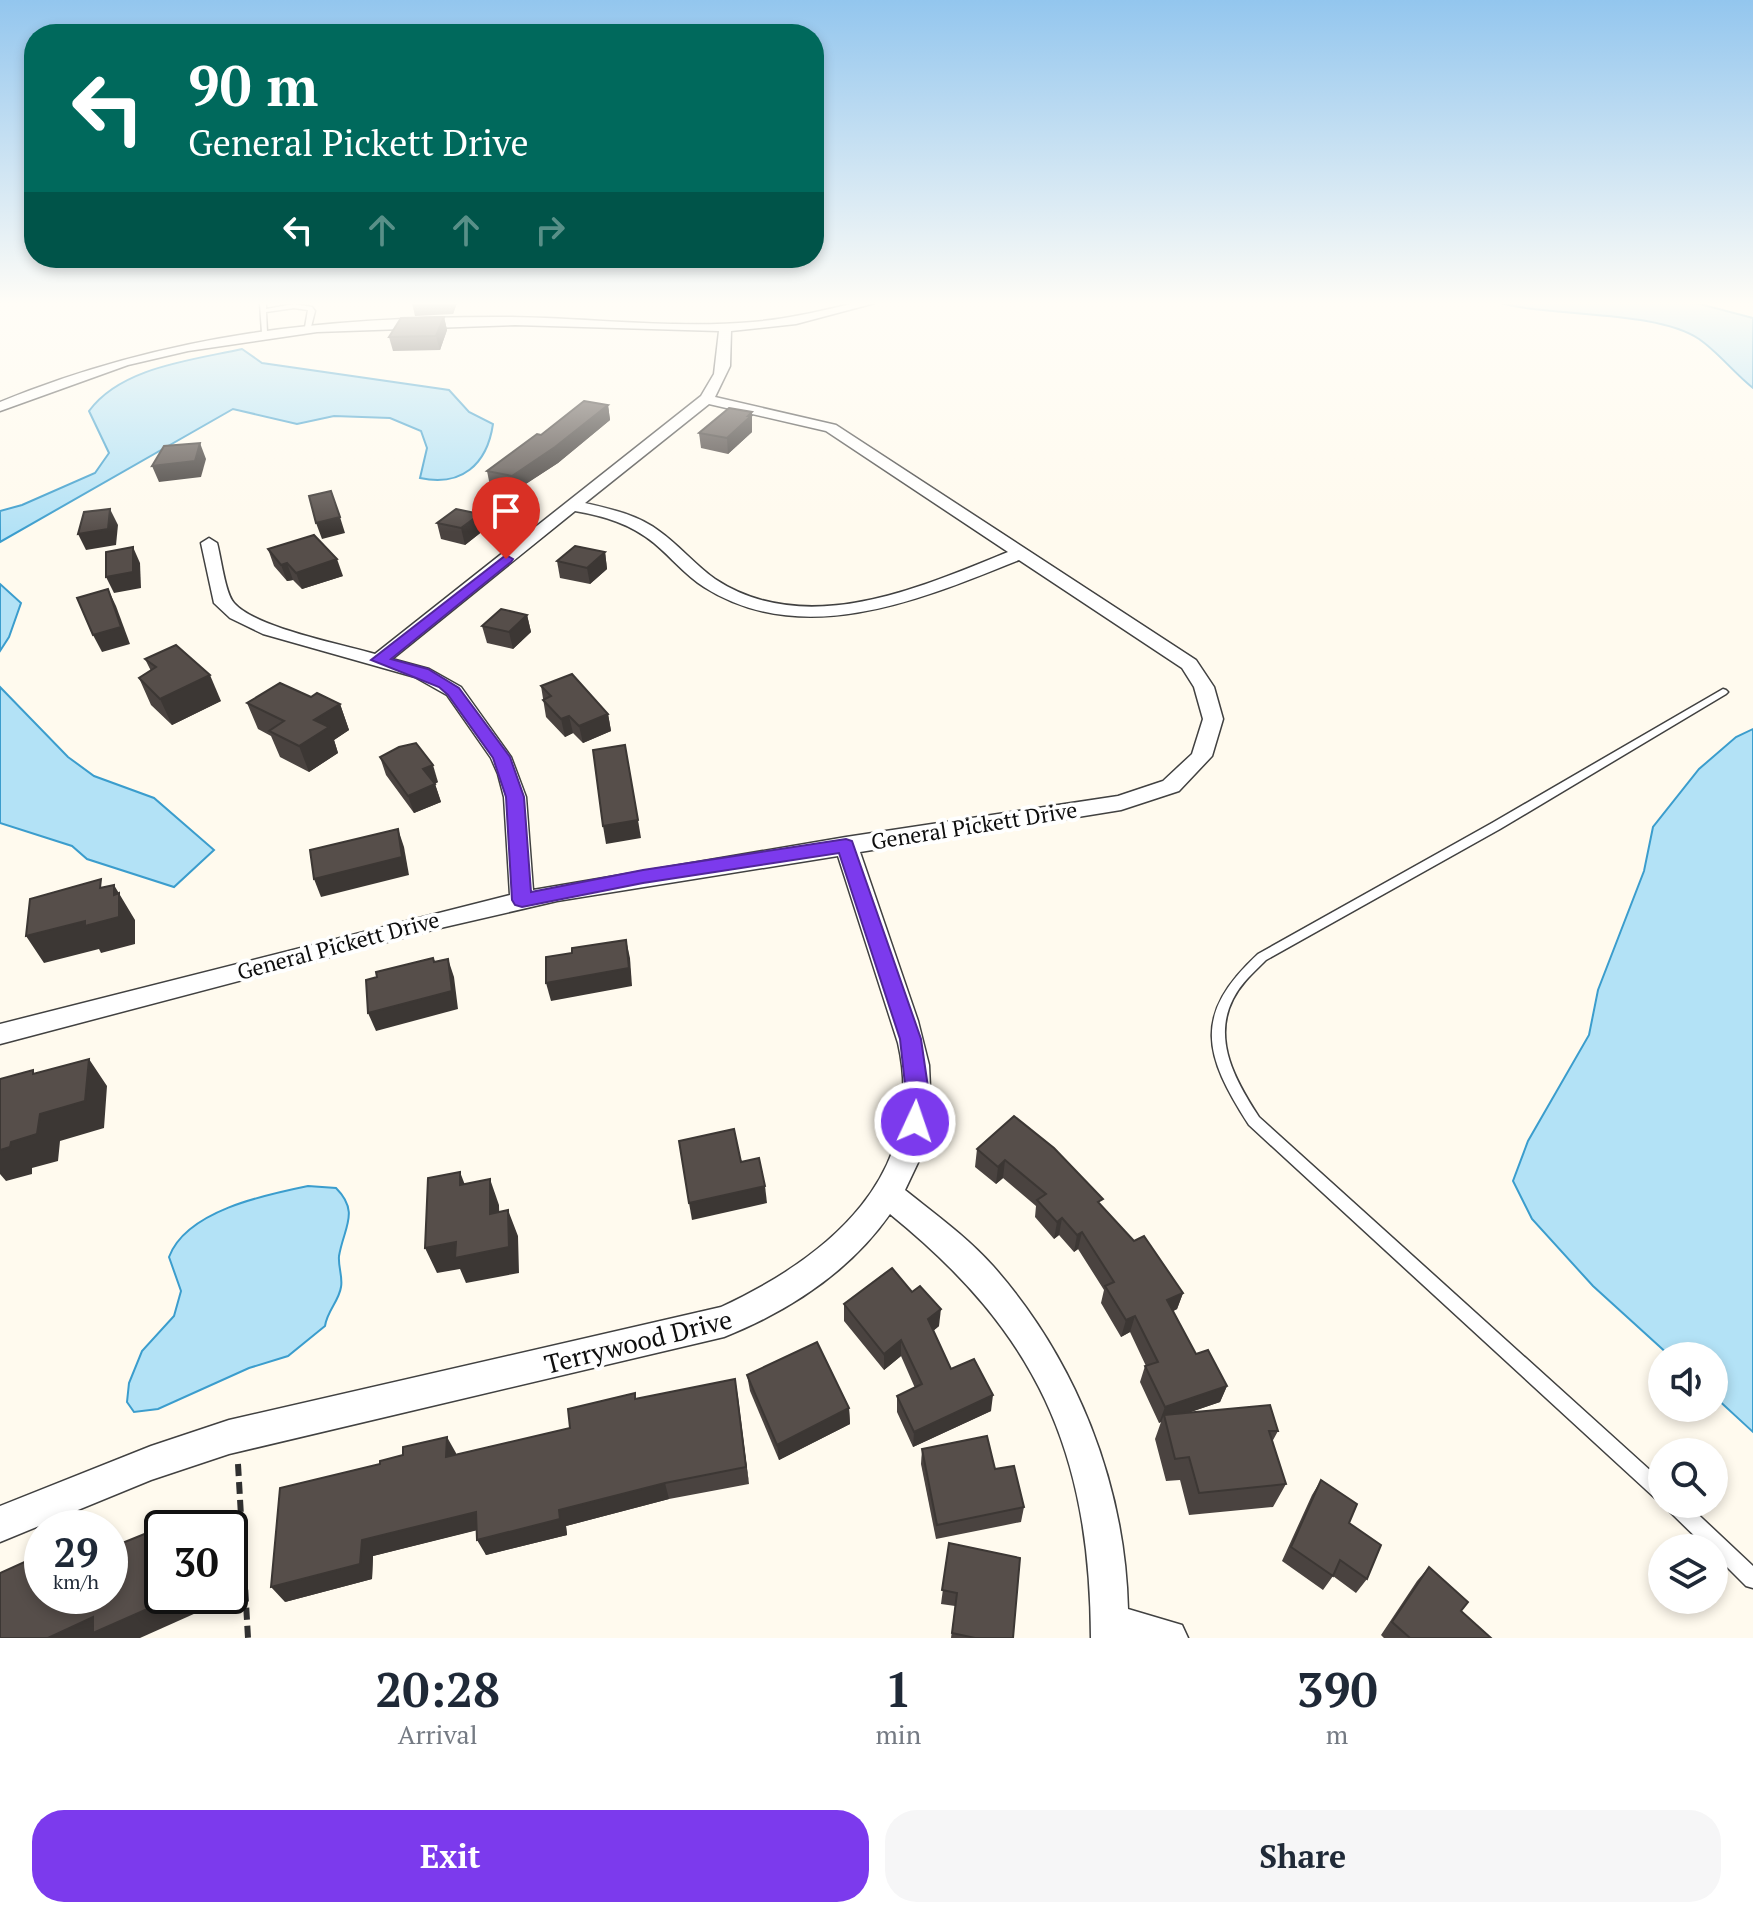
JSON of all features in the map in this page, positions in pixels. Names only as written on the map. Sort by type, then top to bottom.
[{"type":"street","points":[[4,402],[68,379]]},
{"type":"street","points":[[379,660],[706,399],[720,379]]},
{"type":"street","name":"General Pickett Drive","points":[[0,1034],[522,900],[643,877],[1121,803],[1171,786],[1202,756],[1213,719],[1204,687],[1189,664],[831,428],[706,399]]},
{"type":"street","points":[[574,506],[636,523],[711,584],[745,603],[808,613],[874,606],[919,593],[1021,553]]},
{"type":"street","points":[[209,543],[223,603],[236,614],[269,630],[422,673],[454,691],[501,757],[515,797],[522,900]]},
{"type":"street","name":"Terrywood Drive","points":[[0,1524],[151,1463],[229,1437],[724,1322],[767,1303],[801,1283],[861,1232],[889,1195],[906,1155],[915,1122],[918,1094],[911,1039],[846,845]]},
{"type":"street","points":[[889,1195],[979,1273],[1014,1314],[1044,1359],[1068,1406],[1100,1511],[1108,1562],[1110,1630],[1169,1638]]},
{"type":"lane","points":[[1648,1480],[1254,1121],[1235,1094],[1223,1066],[1217,1040],[1218,1014],[1242,972],[1262,957],[1496,826],[1723,692]]},
{"type":"lane","points":[[1689,1518],[1753,1579]]},
{"type":"path","points":[[238,1464],[248,1638]]},
{"type":"water","points":[[130,379],[376,379],[449,390],[469,412],[493,424],[485,451],[470,470],[460,476],[435,480],[420,478],[427,448],[421,431],[390,418],[334,416],[297,424],[233,409],[0,542],[0,511],[22,505],[95,473],[109,453],[89,411]]},
{"type":"water","points":[[0,584],[21,603],[9,637],[0,651]]},
{"type":"water","points":[[0,687],[68,757],[94,776],[154,798],[214,850],[174,887],[87,859],[72,846],[0,823]]},
{"type":"water","points":[[1753,729],[1753,1432],[1728,1409],[1728,1342],[1655,1342],[1593,1286],[1532,1219],[1513,1181],[1528,1141],[1589,1035],[1598,990],[1644,871],[1653,827],[1699,769],[1736,737]]},
{"type":"water","points":[[308,1186],[336,1188],[349,1212],[339,1256],[341,1287],[325,1326],[288,1356],[249,1368],[158,1409],[134,1412],[127,1402],[129,1383],[142,1351],[174,1316],[181,1291],[169,1257],[178,1241],[192,1228],[228,1208]]},
{"type":"building","points":[[584,401],[608,405],[512,476],[487,471],[537,434],[541,435]]},
{"type":"building","points":[[729,408],[752,412],[748,416],[751,416],[727,438],[699,433]]},
{"type":"building","points":[[200,443],[195,461],[152,466],[164,446]]},
{"type":"building","points":[[331,491],[340,517],[316,523],[309,496]]},
{"type":"building","points":[[110,509],[108,529],[78,534],[84,512]]},
{"type":"building","points":[[456,509],[480,514],[461,528],[437,523]]},
{"type":"building","points":[[314,535],[337,559],[296,573],[287,563],[281,565],[268,549]]},
{"type":"building","points":[[575,546],[605,552],[587,568],[557,561]]},
{"type":"building","points":[[133,547],[133,572],[106,577],[106,552]]},
{"type":"building","points":[[108,589],[121,627],[93,635],[77,598]]},
{"type":"building","points":[[501,609],[527,615],[509,632],[482,626]]},
{"type":"building","points":[[176,645],[210,675],[160,699],[139,678],[156,667],[145,659]]},
{"type":"building","points":[[572,674],[608,714],[579,726],[569,716],[561,719],[543,700],[551,696],[541,686]]},
{"type":"building","points":[[280,683],[311,697],[317,693],[340,704],[314,720],[329,727],[299,746],[269,731],[284,721],[247,703]]},
{"type":"building","points":[[416,743],[433,765],[423,769],[435,784],[408,796],[380,757],[399,747]]},
{"type":"building","points":[[625,745],[638,820],[603,826],[593,750]]},
{"type":"building","points":[[398,829],[402,857],[314,879],[310,850]]},
{"type":"building","points":[[101,879],[100,888],[114,885],[114,895],[119,893],[119,917],[85,926],[85,921],[26,936],[30,899]]},
{"type":"building","points":[[626,940],[629,968],[546,983],[546,957],[572,953],[572,948]]},
{"type":"building","points":[[433,958],[434,962],[448,959],[452,991],[368,1013],[366,980],[377,977],[376,972]]},
{"type":"building","points":[[89,1059],[85,1101],[40,1114],[37,1134],[11,1142],[10,1147],[0,1150],[0,1079]]},
{"type":"building","points":[[1014,1116],[1054,1148],[1103,1199],[1098,1202],[1134,1241],[1144,1236],[1183,1293],[1167,1300],[1196,1354],[1208,1350],[1227,1386],[1165,1407],[1145,1366],[1158,1362],[1135,1316],[1126,1320],[1105,1286],[1114,1282],[1082,1232],[1077,1235],[1062,1218],[1057,1222],[1037,1200],[1046,1194],[1005,1160],[998,1167],[977,1149]]},
{"type":"building","points":[[734,1129],[741,1162],[759,1158],[765,1186],[689,1203],[679,1141]]},
{"type":"building","points":[[460,1172],[460,1185],[490,1179],[490,1214],[508,1210],[509,1247],[455,1258],[456,1242],[425,1248],[428,1178]]},
{"type":"building","points":[[892,1268],[912,1292],[920,1286],[941,1309],[928,1319],[951,1369],[974,1359],[993,1395],[914,1432],[897,1396],[922,1384],[901,1340],[884,1354],[844,1304]]},
{"type":"building","points":[[817,1342],[849,1408],[777,1445],[747,1375]]},
{"type":"building","points":[[735,1379],[746,1467],[665,1483],[559,1510],[560,1519],[477,1540],[476,1512],[362,1540],[360,1564],[271,1587],[280,1488],[380,1464],[380,1461],[403,1455],[403,1447],[447,1437],[446,1457],[570,1428],[568,1409],[635,1393],[635,1399]]},
{"type":"building","points":[[1270,1405],[1278,1431],[1269,1431],[1286,1484],[1199,1493],[1189,1457],[1175,1459],[1164,1415]]},
{"type":"building","points":[[987,1436],[995,1469],[1014,1466],[1024,1507],[937,1525],[922,1449]]},
{"type":"building","points":[[1321,1480],[1357,1504],[1349,1523],[1381,1545],[1367,1579],[1340,1560],[1333,1576],[1291,1547]]},
{"type":"building","points":[[144,1534],[144,1611],[93,1633],[93,1617],[48,1638],[0,1638],[0,1573],[24,1562],[24,1614],[128,1614],[128,1541]]},
{"type":"building","points":[[949,1543],[1020,1558],[1013,1638],[975,1638],[952,1633],[957,1593],[942,1590]]},
{"type":"building","points":[[1429,1567],[1468,1602],[1461,1611],[1491,1638],[1410,1638],[1392,1622]]},
{"type":"route","points":[[506,559],[379,660],[422,673],[454,691],[501,757],[515,797],[522,900],[643,877],[846,845],[911,1039],[918,1094],[915,1122]]}]
